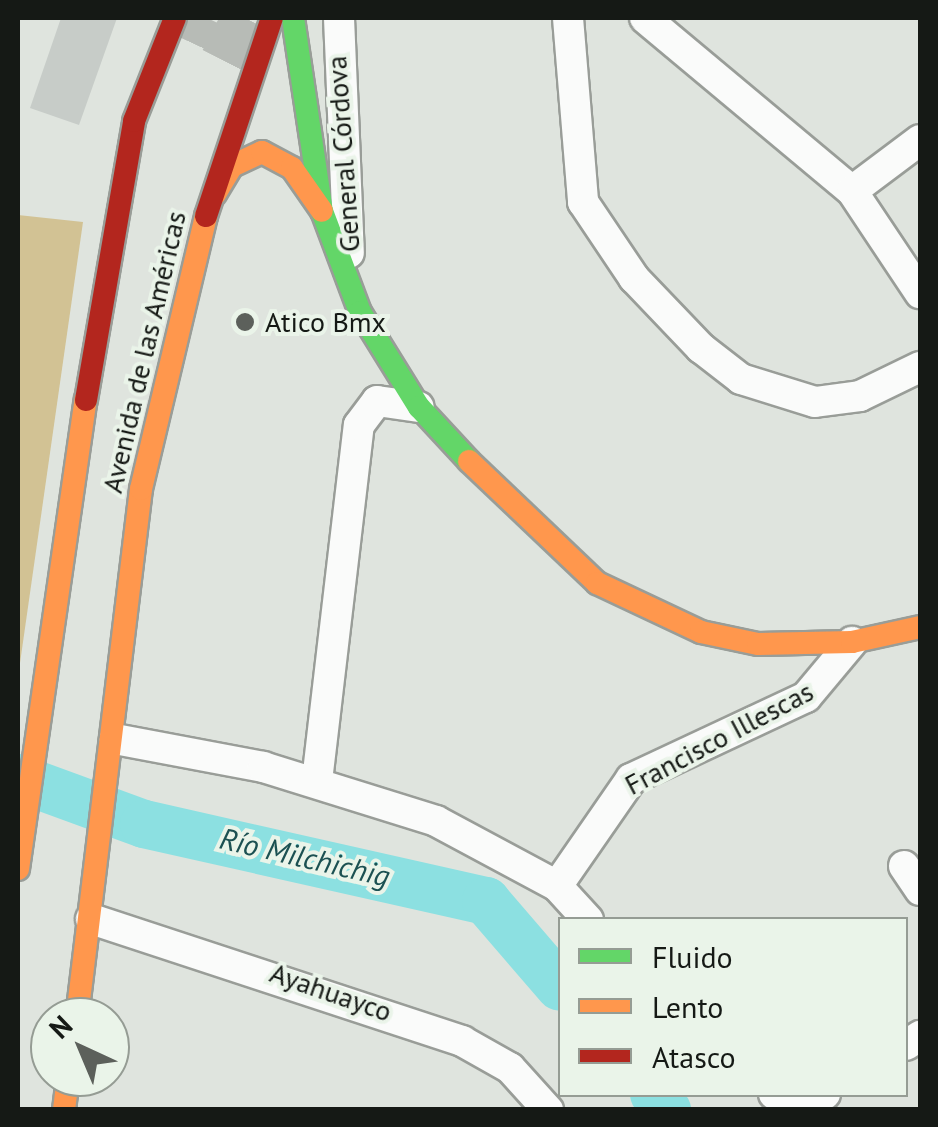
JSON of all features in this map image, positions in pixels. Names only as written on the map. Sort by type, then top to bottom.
[{"type":"main road","points":[[163,18],[163,48]]},
{"type":"main road","name":"Avenida de las Américas","points":[[18,869],[112,218],[174,18]]},
{"type":"main road","points":[[245,18],[266,27],[300,102]]},
{"type":"main road","points":[[293,18],[300,102],[322,211],[351,291],[419,407],[530,527],[645,611],[758,644],[852,642],[920,628]]},
{"type":"main road","name":"Avenida de las Américas","points":[[80,997],[91,919],[93,863],[116,724],[141,489],[210,200],[266,27]]},
{"type":"main road","name":"Avenida de las Américas","points":[[43,680],[62,634],[157,146]]},
{"type":"main road","points":[[210,200],[232,166],[262,152],[292,168],[322,211]]},
{"type":"main road","name":"Avenida de las Américas","points":[[116,724],[110,651],[192,173]]},
{"type":"street","name":"General Córdova","points":[[340,18],[351,291]]},
{"type":"street","points":[[568,18],[583,202],[634,278],[701,348],[740,380],[814,402],[860,396],[920,367]]},
{"type":"street","points":[[645,18],[852,191],[920,293]]},
{"type":"street","points":[[852,191],[920,140]]},
{"type":"street","points":[[318,781],[359,425],[377,401],[419,407]]},
{"type":"street","name":"Francisco Illescas","points":[[557,886],[631,779],[806,697],[852,642]]},
{"type":"street","points":[[116,724],[318,781],[436,821],[557,886],[585,917]]},
{"type":"street","name":"Ayahuayco","points":[[91,919],[462,1041],[510,1068],[548,1110]]},
{"type":"shaded area","points":[[18,215],[83,222],[18,677]]},
{"type":"building","points":[[61,18],[117,18],[79,125],[30,108]]},
{"type":"waterway","name":"Río Milchichig","points":[[18,778],[144,824],[486,901],[558,985]]},
{"type":"waterway","name":"Río Milchichig","points":[[656,1097],[667,1110]]},
{"type":"tunnel","points":[[194,44],[206,18]]},
{"type":"tunnel","points":[[224,61],[246,18]]},
{"type":"traffic: fast","points":[[293,18],[322,211],[360,312],[419,407],[469,461]]},
{"type":"traffic: slow","points":[[215,194],[232,166],[262,152],[292,168],[322,211]]},
{"type":"traffic: slow","points":[[79,997],[141,489],[206,216]]},
{"type":"traffic: slow","points":[[18,869],[86,400]]},
{"type":"traffic: slow","points":[[469,461],[597,583],[701,632],[758,644],[852,642],[920,627]]},
{"type":"traffic: slow","points":[[64,1110],[66,1097]]},
{"type":"traffic: jam","points":[[86,400],[134,121],[175,18]]},
{"type":"traffic: jam","points":[[206,216],[272,18]]},
{"type":"place","name":"Atico Bmx","points":[[245,322]]}]
